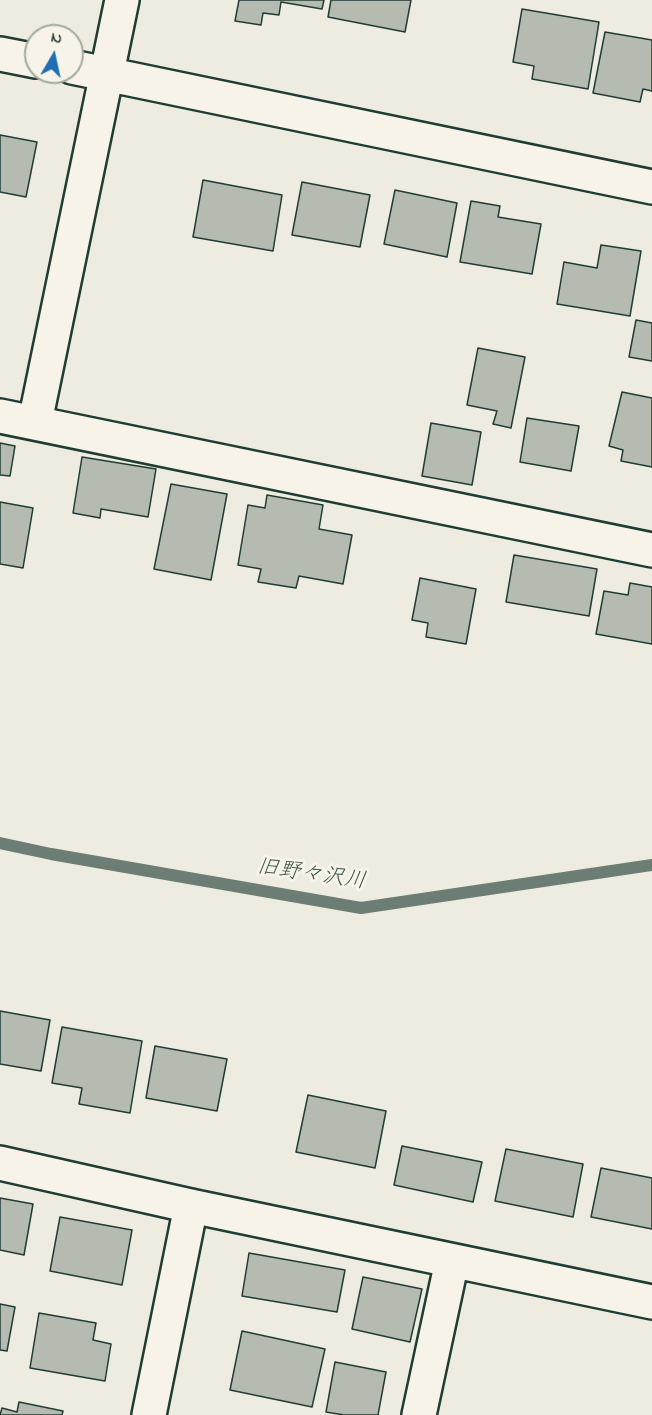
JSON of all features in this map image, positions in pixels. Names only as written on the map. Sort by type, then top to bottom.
[{"type":"street","points":[[35,423],[122,0]]},
{"type":"street","points":[[0,54],[24,59]]},
{"type":"street","points":[[84,69],[652,187]]},
{"type":"street","points":[[0,416],[652,550]]},
{"type":"street","points":[[0,1163],[191,1206],[652,1302]]},
{"type":"street","points":[[149,1415],[191,1206]]},
{"type":"street","points":[[419,1415],[452,1261]]},
{"type":"building","points":[[239,0],[324,0],[322,9],[281,2],[279,15],[263,13],[261,25],[235,21]]},
{"type":"building","points":[[331,0],[411,0],[405,32],[328,17]]},
{"type":"building","points":[[522,9],[599,22],[588,89],[532,79],[534,66],[513,62]]},
{"type":"building","points":[[605,32],[652,40],[652,91],[643,89],[640,102],[593,93]]},
{"type":"building","points":[[0,135],[37,142],[26,197],[0,192]]},
{"type":"building","points":[[203,180],[282,195],[273,251],[193,237]]},
{"type":"building","points":[[302,182],[370,195],[360,247],[292,235]]},
{"type":"building","points":[[395,190],[457,203],[447,257],[384,244]]},
{"type":"building","points":[[471,201],[500,206],[498,217],[541,224],[532,274],[460,262]]},
{"type":"building","points":[[601,245],[641,251],[630,316],[557,304],[564,262],[597,268]]},
{"type":"building","points":[[636,320],[652,323],[652,361],[629,357]]},
{"type":"building","points":[[478,348],[525,357],[511,428],[493,424],[497,411],[467,405]]},
{"type":"building","points":[[622,392],[652,398],[652,467],[621,461],[623,450],[609,446]]},
{"type":"building","points":[[527,418],[579,426],[571,471],[520,462]]},
{"type":"building","points":[[431,423],[481,432],[472,485],[422,476]]},
{"type":"building","points":[[0,443],[15,446],[10,476],[0,475]]},
{"type":"building","points":[[82,457],[156,469],[148,517],[101,509],[100,518],[73,513]]},
{"type":"building","points":[[171,484],[227,494],[211,580],[154,569]]},
{"type":"building","points":[[267,495],[323,505],[319,529],[352,535],[343,584],[299,576],[296,588],[258,582],[261,569],[238,565],[248,505],[265,508]]},
{"type":"building","points":[[0,502],[33,508],[23,568],[0,564]]},
{"type":"building","points":[[514,555],[597,569],[589,616],[506,602]]},
{"type":"building","points":[[420,578],[476,589],[466,644],[426,637],[428,623],[412,620]]},
{"type":"building","points":[[630,583],[652,587],[652,644],[596,634],[604,591],[628,595]]},
{"type":"building","points":[[0,1011],[50,1020],[41,1071],[0,1064]]},
{"type":"building","points":[[62,1027],[142,1041],[130,1113],[79,1104],[82,1088],[52,1083]]},
{"type":"building","points":[[155,1046],[227,1059],[217,1111],[146,1098]]},
{"type":"building","points":[[308,1095],[386,1111],[375,1168],[296,1152]]},
{"type":"building","points":[[402,1146],[482,1162],[473,1202],[394,1185]]},
{"type":"building","points":[[506,1149],[583,1164],[573,1217],[495,1201]]},
{"type":"building","points":[[601,1168],[652,1178],[652,1229],[591,1217]]},
{"type":"building","points":[[0,1198],[33,1204],[24,1255],[0,1250]]},
{"type":"building","points":[[60,1217],[132,1230],[122,1285],[50,1271]]},
{"type":"building","points":[[249,1253],[345,1270],[337,1312],[242,1296]]},
{"type":"building","points":[[363,1277],[422,1289],[410,1342],[352,1329]]},
{"type":"building","points":[[0,1304],[15,1307],[7,1351],[0,1350]]},
{"type":"building","points":[[39,1313],[96,1323],[93,1340],[111,1344],[105,1381],[30,1368]]},
{"type":"building","points":[[242,1331],[325,1349],[312,1407],[230,1390]]},
{"type":"building","points":[[335,1362],[386,1372],[378,1415],[344,1415],[326,1412]]},
{"type":"building","points":[[19,1402],[63,1411],[62,1415],[0,1415],[2,1408],[17,1412]]},
{"type":"waterway","name":"旧野々沢川","points":[[0,843],[361,908],[652,865]]}]
